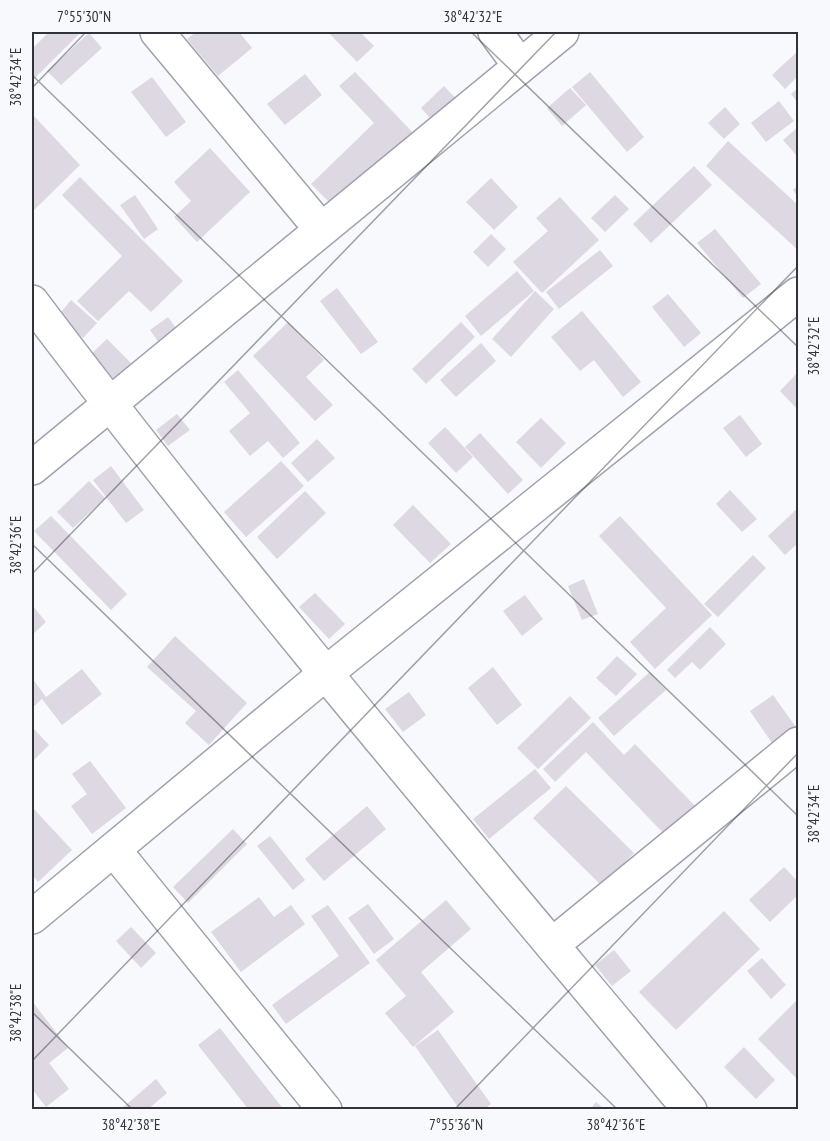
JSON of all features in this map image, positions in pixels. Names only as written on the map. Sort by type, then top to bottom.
[{"type":"street","points":[[157,32],[321,229]]},
{"type":"street","points":[[495,32],[520,66]]},
{"type":"street","points":[[32,468],[562,32]]},
{"type":"street","points":[[32,917],[325,674],[798,294]]},
{"type":"street","points":[[32,302],[109,404],[325,674],[690,1110]]},
{"type":"street","points":[[552,945],[798,744]]},
{"type":"street","points":[[114,850],[325,1110]]},
{"type":"building","points":[[49,32],[81,32],[32,81],[32,49]]},
{"type":"building","points":[[196,32],[239,32],[252,48],[218,76],[187,39]]},
{"type":"building","points":[[328,32],[360,32],[374,46],[357,62]]},
{"type":"building","points":[[89,33],[102,48],[61,85],[47,71]]},
{"type":"building","points":[[798,51],[798,76],[785,89],[772,75]]},
{"type":"building","points":[[355,72],[416,136],[338,211],[311,184],[374,123],[339,86]]},
{"type":"building","points":[[590,72],[644,137],[627,152],[572,87]]},
{"type":"building","points":[[305,74],[322,95],[285,125],[267,104]]},
{"type":"building","points":[[152,77],[186,122],[166,137],[131,92]]},
{"type":"building","points":[[444,86],[465,108],[442,131],[421,108]]},
{"type":"building","points":[[570,88],[586,105],[562,126],[547,108]]},
{"type":"building","points":[[798,88],[798,103],[791,94]]},
{"type":"building","points":[[779,101],[794,121],[766,142],[751,123]]},
{"type":"building","points":[[725,107],[740,124],[724,139],[708,123]]},
{"type":"building","points":[[32,114],[80,165],[32,212]]},
{"type":"building","points":[[798,127],[798,157],[783,140]]},
{"type":"building","points":[[728,141],[798,205],[798,250],[706,166]]},
{"type":"building","points":[[210,148],[250,192],[197,242],[174,217],[191,201],[174,182]]},
{"type":"building","points":[[694,166],[712,185],[651,243],[633,224]]},
{"type":"building","points":[[80,177],[183,281],[151,312],[129,291],[98,321],[77,301],[122,256],[62,195]]},
{"type":"building","points":[[491,178],[518,207],[494,230],[466,202]]},
{"type":"building","points":[[798,185],[798,197],[793,190]]},
{"type":"building","points":[[135,195],[158,229],[144,239],[120,205]]},
{"type":"building","points":[[615,195],[629,209],[605,232],[591,218]]},
{"type":"building","points":[[560,197],[599,240],[542,293],[513,262],[548,231],[536,218]]},
{"type":"building","points":[[715,229],[761,284],[743,298],[697,243]]},
{"type":"building","points":[[491,234],[506,249],[488,267],[473,252]]},
{"type":"building","points":[[600,250],[613,266],[559,309],[546,292]]},
{"type":"building","points":[[517,271],[534,291],[481,336],[465,316]]},
{"type":"building","points":[[337,288],[378,342],[361,354],[320,301]]},
{"type":"building","points":[[535,291],[554,309],[511,357],[492,339]]},
{"type":"building","points":[[668,294],[701,333],[684,347],[652,307]]},
{"type":"building","points":[[71,300],[97,323],[83,338],[58,316]]},
{"type":"building","points":[[582,311],[641,382],[623,397],[594,360],[580,371],[551,337]]},
{"type":"building","points":[[168,317],[182,336],[163,349],[150,330]]},
{"type":"building","points":[[288,322],[324,360],[306,377],[333,405],[315,421],[253,356]]},
{"type":"building","points":[[461,322],[475,337],[426,384],[412,369]]},
{"type":"building","points":[[107,339],[139,371],[122,387],[90,355]]},
{"type":"building","points":[[481,343],[496,361],[456,397],[440,380]]},
{"type":"building","points":[[238,370],[300,443],[283,458],[268,441],[250,456],[229,431],[250,413],[224,382]]},
{"type":"building","points":[[798,372],[798,410],[780,391]]},
{"type":"building","points":[[177,414],[190,430],[168,446],[156,430]]},
{"type":"building","points":[[740,415],[762,444],[746,457],[723,428]]},
{"type":"building","points":[[541,418],[566,443],[541,468],[516,442]]},
{"type":"building","points":[[445,427],[473,457],[456,473],[428,443]]},
{"type":"building","points":[[480,433],[523,480],[508,494],[465,447]]},
{"type":"building","points":[[317,439],[335,458],[308,482],[291,463]]},
{"type":"building","points":[[281,461],[304,486],[246,537],[224,512]]},
{"type":"building","points":[[111,466],[144,510],[126,523],[93,480]]},
{"type":"building","points":[[89,481],[105,498],[73,528],[57,512]]},
{"type":"building","points":[[730,490],[757,519],[742,532],[716,504]]},
{"type":"building","points":[[305,491],[326,513],[277,559],[257,537]]},
{"type":"building","points":[[413,505],[451,544],[430,563],[393,525]]},
{"type":"building","points":[[798,508],[798,543],[785,555],[768,536]]},
{"type":"building","points":[[51,516],[127,594],[111,610],[34,531]]},
{"type":"building","points":[[620,516],[712,615],[655,669],[630,642],[666,608],[599,536]]},
{"type":"building","points":[[753,555],[766,568],[718,617],[704,604]]},
{"type":"building","points":[[584,579],[598,614],[582,620],[568,586]]},
{"type":"building","points":[[315,593],[345,624],[329,639],[299,607]]},
{"type":"building","points":[[525,595],[543,619],[522,636],[503,611]]},
{"type":"building","points":[[32,605],[46,622],[32,635]]},
{"type":"building","points":[[710,627],[726,644],[700,670],[692,662],[675,678],[667,670]]},
{"type":"building","points":[[175,636],[247,703],[209,745],[185,723],[196,711],[147,667]]},
{"type":"building","points":[[617,656],[637,674],[616,696],[596,678]]},
{"type":"building","points":[[493,667],[522,705],[497,725],[468,688]]},
{"type":"building","points":[[82,669],[102,694],[62,725],[42,699],[32,708],[32,678],[46,697]]},
{"type":"building","points":[[650,672],[666,690],[614,736],[598,718]]},
{"type":"building","points":[[409,692],[426,715],[403,732],[385,709]]},
{"type":"building","points":[[773,695],[798,730],[774,746],[750,711]]},
{"type":"building","points":[[570,696],[591,718],[538,769],[517,748]]},
{"type":"building","points":[[593,722],[624,755],[635,744],[695,806],[665,835],[586,752],[555,782],[543,769]]},
{"type":"building","points":[[32,727],[49,745],[32,762]]},
{"type":"building","points":[[90,761],[126,808],[92,834],[71,806],[87,794],[72,774]]},
{"type":"building","points":[[535,769],[551,788],[489,839],[473,819]]},
{"type":"building","points":[[566,786],[634,853],[602,886],[533,818]]},
{"type":"building","points":[[367,806],[386,829],[324,881],[305,859]]},
{"type":"building","points":[[32,807],[72,850],[38,882],[32,875]]},
{"type":"building","points":[[233,829],[247,844],[188,903],[173,887]]},
{"type":"building","points":[[270,836],[305,880],[293,890],[257,846]]},
{"type":"building","points":[[784,867],[798,882],[798,895],[770,922],[749,900]]},
{"type":"building","points":[[259,897],[274,917],[291,905],[305,924],[241,972],[211,932]]},
{"type":"building","points":[[446,900],[471,929],[421,972],[454,1012],[413,1047],[385,1013],[406,996],[376,960]]},
{"type":"building","points":[[368,904],[394,939],[374,954],[348,918]]},
{"type":"building","points":[[328,905],[370,963],[286,1024],[272,1005],[339,956],[311,916]]},
{"type":"building","points":[[724,911],[760,949],[676,1030],[639,992]]},
{"type":"building","points":[[131,927],[156,953],[141,968],[116,941]]},
{"type":"building","points":[[614,950],[631,971],[612,986],[595,965]]},
{"type":"building","points":[[762,958],[786,985],[771,999],[747,971]]},
{"type":"building","points":[[32,1001],[68,1048],[49,1063],[69,1089],[46,1107],[32,1089]]},
{"type":"building","points":[[796,1001],[798,1003],[798,1080],[758,1039]]},
{"type":"building","points":[[220,1028],[284,1110],[249,1110],[198,1045]]},
{"type":"building","points":[[438,1030],[491,1104],[483,1110],[460,1110],[415,1046]]},
{"type":"building","points":[[744,1047],[775,1080],[756,1099],[724,1067]]},
{"type":"building","points":[[156,1079],[167,1093],[147,1110],[120,1110]]},
{"type":"building","points":[[596,1102],[605,1110],[590,1110]]}]
